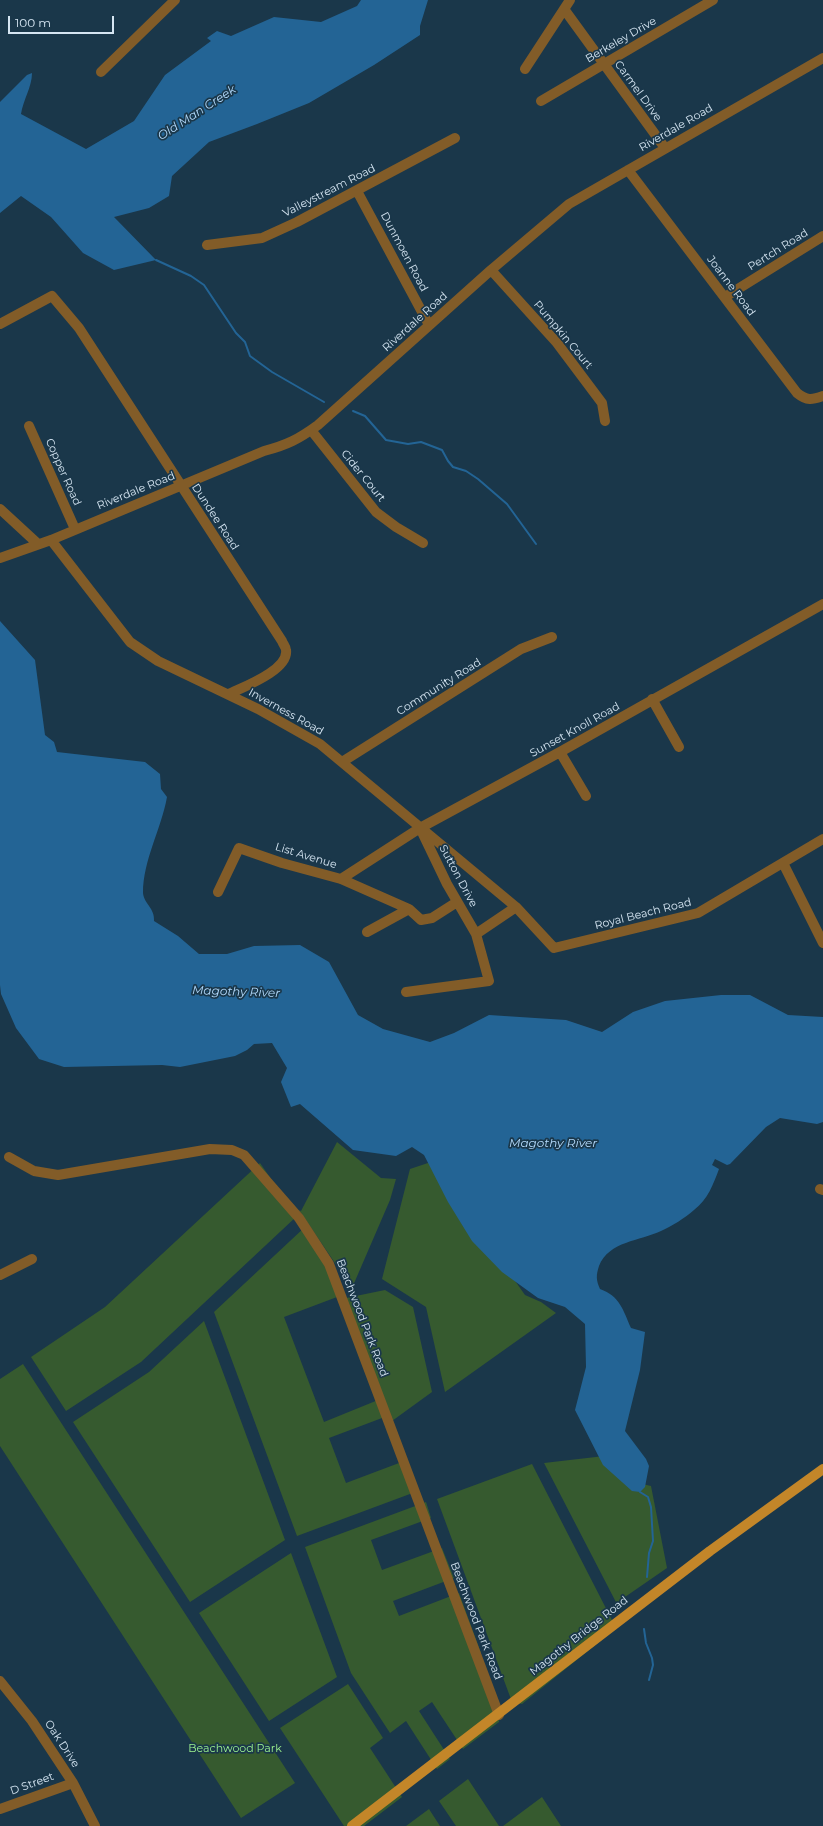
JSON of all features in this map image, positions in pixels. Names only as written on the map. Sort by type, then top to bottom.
[{"type":"main road","name":"Magothy Bridge Road","points":[[352,1826],[499,1715],[710,1551],[823,1469]]},
{"type":"street","points":[[100,72],[175,0]]},
{"type":"street","points":[[525,69],[570,0]]},
{"type":"street","name":"Berkeley Drive","points":[[541,101],[713,0]]},
{"type":"street","name":"Carmel Drive","points":[[564,9],[665,148]]},
{"type":"street","name":"Riverdale Road","points":[[0,558],[51,540],[264,452],[286,446],[311,430],[491,270],[569,204],[823,58]]},
{"type":"street","name":"Valleystream Road","points":[[207,245],[262,238],[357,191],[455,138]]},
{"type":"street","name":"Joanne Road","points":[[628,170],[797,393],[804,398],[812,400],[823,396]]},
{"type":"street","name":"Dunmoen Road","points":[[357,191],[429,325]]},
{"type":"street","name":"Pertch Road","points":[[725,297],[823,236]]},
{"type":"street","name":"Pumpkin Court","points":[[491,270],[555,341],[602,403],[605,421]]},
{"type":"street","name":"Dundee Road","points":[[0,324],[52,296],[79,328],[286,649],[285,658],[281,665],[271,672],[229,694]]},
{"type":"street","name":"Copper Road","points":[[29,426],[75,529]]},
{"type":"street","name":"Cider Court","points":[[311,430],[376,512],[396,527],[423,543]]},
{"type":"street","points":[[0,510],[38,544]]},
{"type":"street","name":"Inverness Road","points":[[51,540],[130,642],[158,661],[229,694],[320,744],[516,907]]},
{"type":"street","name":"Sunset Knoll Road","points":[[341,879],[420,828],[560,752],[823,604]]},
{"type":"street","name":"Community Road","points":[[342,762],[521,649],[552,637]]},
{"type":"street","points":[[652,699],[679,748]]},
{"type":"street","points":[[560,752],[586,796]]},
{"type":"street","name":"Sutton Drive","points":[[406,992],[490,980],[476,934],[457,902],[420,828]]},
{"type":"street","name":"Royal Beach Road","points":[[516,907],[554,948],[698,913],[823,839]]},
{"type":"street","name":"List Avenue","points":[[218,892],[239,848],[341,879],[409,909],[421,920],[432,918],[457,902]]},
{"type":"street","points":[[783,863],[823,943]]},
{"type":"street","points":[[476,934],[516,907]]},
{"type":"street","points":[[367,932],[409,909]]},
{"type":"street","name":"Beachwood Park Road","points":[[9,1157],[34,1171],[58,1175],[210,1149],[232,1150],[244,1155],[269,1182],[299,1218],[329,1264],[499,1715]]},
{"type":"street","points":[[0,1275],[32,1259]]},
{"type":"street","name":"Oak Drive","points":[[0,1681],[32,1721],[73,1783],[94,1826]]},
{"type":"street","name":"D Street","points":[[0,1809],[73,1783]]},
{"type":"green space","points":[[337,1142],[381,1178],[396,1179],[390,1200],[352,1288],[299,1210],[301,1211]]},
{"type":"green space","points":[[431,1162],[525,1295],[541,1302],[556,1313],[445,1392],[426,1307],[382,1279],[410,1169]]},
{"type":"green space","points":[[260,1163],[297,1216],[141,1362],[66,1411],[31,1357],[105,1307]]},
{"type":"green space","points":[[305,1227],[345,1294],[284,1317],[324,1422],[383,1398],[346,1298],[385,1290],[413,1307],[432,1392],[392,1421],[390,1415],[329,1438],[346,1483],[407,1460],[418,1491],[297,1536],[214,1312]]},
{"type":"green space","points":[[204,1321],[285,1540],[190,1602],[73,1422],[149,1372]]},
{"type":"green space","name":"Beachwood Park","points":[[23,1364],[295,1783],[241,1818],[0,1446],[0,1379]]},
{"type":"green space","points":[[613,1455],[621,1479],[651,1486],[667,1568],[625,1597],[619,1608],[544,1463]]},
{"type":"green space","points":[[532,1464],[613,1622],[604,1638],[522,1704],[512,1702],[437,1499]]},
{"type":"green space","points":[[426,1502],[431,1518],[371,1540],[382,1570],[442,1548],[454,1578],[393,1601],[399,1616],[459,1593],[481,1653],[478,1654],[500,1713],[499,1722],[463,1749],[432,1702],[419,1711],[450,1759],[437,1769],[406,1721],[390,1733],[351,1673],[305,1547]]},
{"type":"green space","name":"Beachwood Park","points":[[291,1553],[337,1677],[269,1721],[199,1613]]},
{"type":"green space","name":"Beachwood Park","points":[[348,1684],[383,1738],[370,1748],[402,1797],[364,1826],[344,1826],[280,1728]]},
{"type":"green space","points":[[468,1779],[499,1826],[456,1826],[439,1801]]},
{"type":"green space","points":[[542,1797],[561,1826],[503,1826]]},
{"type":"green space","points":[[429,1809],[440,1826],[406,1826]]},
{"type":"water","name":"Old Man Creek","points":[[361,0],[428,0],[420,26],[420,35],[374,65],[309,103],[209,142],[172,176],[169,196],[149,208],[114,217],[156,260],[114,270],[83,253],[51,217],[21,196],[0,213],[0,102],[27,75],[32,73],[32,78],[21,114],[86,149],[134,121],[165,75],[211,41],[207,38],[217,31],[231,36],[274,17],[321,22],[357,6]]},
{"type":"water","name":"Magothy River","points":[[0,621],[35,660],[45,735],[54,742],[57,752],[145,762],[160,774],[161,789],[167,797],[146,869],[143,893],[145,900],[153,913],[154,921],[178,936],[199,954],[227,954],[254,946],[300,945],[329,962],[358,1015],[383,1029],[430,1042],[454,1033],[489,1015],[566,1020],[602,1032],[633,1012],[665,1001],[721,995],[750,995],[788,1015],[823,1017],[823,1122],[817,1124],[780,1118],[766,1127],[730,1164],[727,1165],[715,1159],[712,1165],[719,1169],[715,1181],[699,1206],[683,1219],[665,1229],[626,1243],[610,1251],[599,1266],[597,1278],[600,1289],[607,1292],[620,1304],[631,1328],[645,1332],[640,1370],[625,1431],[646,1459],[649,1466],[645,1487],[640,1492],[632,1491],[603,1465],[575,1410],[586,1367],[585,1324],[565,1307],[538,1298],[502,1272],[472,1241],[448,1202],[424,1155],[412,1147],[396,1156],[353,1150],[300,1104],[291,1107],[281,1082],[287,1068],[272,1043],[254,1044],[247,1050],[235,1056],[180,1067],[162,1065],[64,1067],[39,1059],[16,1028],[1,994],[0,985]]},
{"type":"waterway","points":[[156,260],[191,276],[204,285],[236,333],[245,342],[250,356],[272,372],[324,402]]},
{"type":"waterway","points":[[353,411],[365,416],[386,440],[408,444],[421,442],[442,450],[453,467],[466,471],[478,479],[507,504],[536,544]]},
{"type":"waterway","points":[[640,1492],[648,1497],[651,1507],[653,1541],[649,1553],[647,1577]]},
{"type":"waterway","points":[[644,1629],[646,1643],[653,1665],[649,1680]]}]
